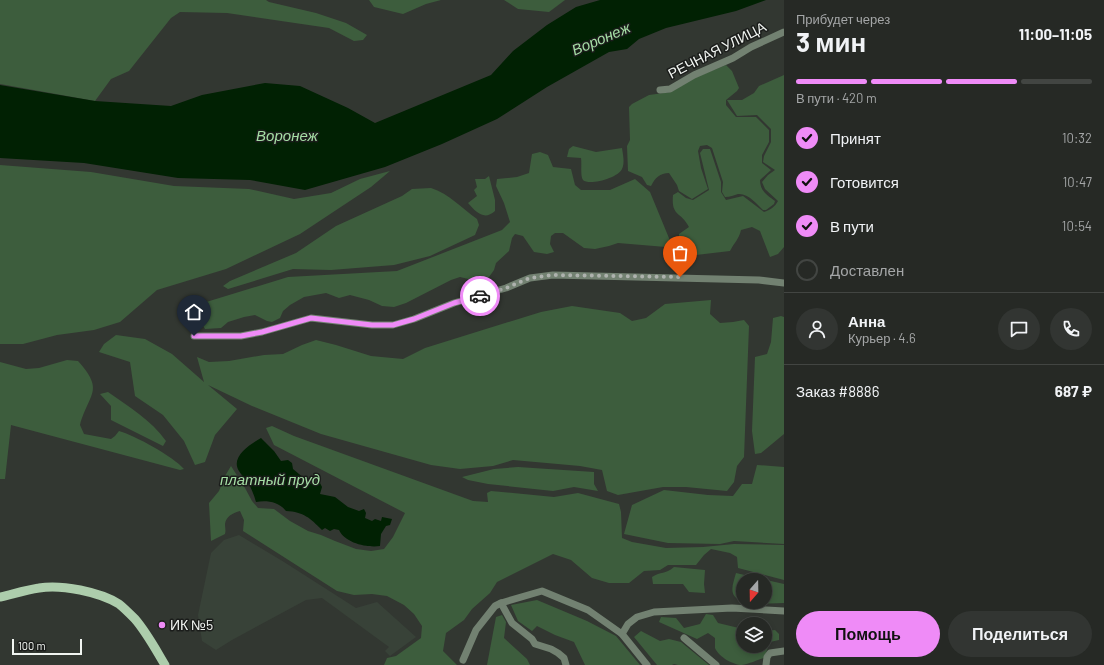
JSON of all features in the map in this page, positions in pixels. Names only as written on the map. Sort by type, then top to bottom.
[{"type":"main road","points":[[0,598],[39,588],[50,587],[67,588],[105,598],[120,605],[134,618],[166,665]]},
{"type":"street","name":"РЕЧНАЯ УЛИЦА","points":[[660,90],[670,89],[694,75],[733,58],[751,47],[784,32]]},
{"type":"street","points":[[194,336],[241,336],[262,332],[311,318],[372,325],[393,325],[414,319],[454,303],[506,288],[530,278],[541,276],[751,279],[784,283]]},
{"type":"street","points":[[463,660],[476,630],[495,606],[542,590],[588,610],[622,634],[647,665]]},
{"type":"street","points":[[501,603],[512,623],[532,639],[535,644],[551,648],[558,653],[564,658],[566,665]]},
{"type":"street","points":[[622,634],[628,624],[637,617],[654,612],[732,608],[784,611]]},
{"type":"street","points":[[684,638],[716,665]]},
{"type":"street","points":[[766,665],[766,657],[770,653],[784,651]]},
{"type":"shaded area","points":[[0,0],[266,0],[316,13],[346,23],[367,35],[363,40],[354,41],[329,28],[227,13],[180,12],[171,18],[129,71],[111,79],[95,101],[0,84]]},
{"type":"shaded area","points":[[369,0],[441,0],[426,4],[403,14],[374,7]]},
{"type":"shaded area","points":[[504,0],[565,0],[549,12],[518,9]]},
{"type":"shaded area","points":[[726,65],[732,71],[739,88],[726,100],[726,105],[736,117],[756,117],[769,130],[769,142],[762,155],[762,163],[771,170],[760,180],[760,184],[764,192],[775,201],[774,204],[766,210],[763,210],[752,199],[742,194],[725,197],[722,192],[723,182],[712,148],[707,145],[700,146],[698,151],[701,168],[708,189],[692,199],[679,191],[669,173],[658,176],[651,186],[647,185],[642,177],[628,171],[627,146],[630,140],[629,107],[649,95],[671,92],[694,78]]},
{"type":"shaded area","points":[[784,75],[784,247],[778,254],[770,257],[760,231],[752,227],[741,230],[730,251],[696,255],[689,242],[679,239],[679,234],[689,227],[675,211],[673,195],[678,192],[686,198],[693,200],[709,190],[700,153],[703,149],[710,149],[721,182],[721,192],[726,200],[743,196],[764,212],[772,208],[778,201],[765,189],[762,182],[775,170],[763,162],[764,156],[771,142],[771,129],[757,115],[737,116],[727,100],[742,100],[754,93],[759,86]]},
{"type":"shaded area","points":[[573,146],[596,152],[622,148],[624,162],[623,167],[619,172],[609,178],[597,182],[586,182],[582,178],[581,158],[567,157],[569,149]]},
{"type":"shaded area","points":[[540,152],[548,155],[553,167],[571,169],[575,185],[581,190],[610,190],[635,179],[650,192],[671,243],[666,247],[618,243],[595,249],[584,248],[563,233],[555,233],[551,236],[550,244],[554,252],[547,254],[534,252],[523,236],[515,234],[512,238],[509,251],[496,263],[494,270],[489,277],[481,282],[460,277],[451,280],[406,303],[394,307],[382,306],[369,300],[350,295],[339,298],[326,293],[304,297],[290,305],[283,311],[280,318],[272,322],[255,315],[228,322],[221,328],[205,329],[202,324],[207,317],[203,303],[288,277],[397,271],[502,230],[510,222],[504,203],[496,186],[497,179],[517,177],[529,173],[532,154]]},
{"type":"shaded area","points":[[0,165],[91,172],[174,186],[249,189],[294,199],[331,193],[360,179],[390,171],[371,187],[300,234],[226,269],[157,290],[120,322],[94,330],[57,335],[23,344],[0,344]]},
{"type":"shaded area","points":[[489,176],[495,200],[495,211],[491,214],[484,215],[477,212],[468,203],[477,196],[474,190],[477,187],[475,179],[485,179]]},
{"type":"shaded area","points":[[431,188],[450,198],[477,219],[479,225],[475,235],[430,256],[394,265],[331,270],[293,269],[228,289],[223,286],[230,281],[296,253],[336,226],[402,196],[412,189]]},
{"type":"shaded area","points":[[711,300],[710,314],[720,323],[744,320],[749,326],[744,457],[737,466],[734,482],[727,491],[686,487],[663,487],[618,495],[607,491],[602,470],[580,466],[513,460],[493,466],[460,469],[431,465],[321,434],[252,406],[208,385],[237,409],[215,435],[205,462],[195,465],[184,441],[163,415],[135,396],[130,362],[99,352],[104,344],[116,335],[145,339],[172,354],[204,382],[197,357],[209,362],[283,354],[316,340],[371,356],[403,359],[425,348],[541,312],[572,306],[620,313],[632,321],[646,318],[665,304]]},
{"type":"shaded area","points":[[781,316],[784,317],[784,434],[761,453],[755,454],[752,431],[755,357],[767,354],[771,342],[773,318]]},
{"type":"shaded area","points":[[67,360],[78,361],[91,379],[93,386],[90,399],[80,425],[84,434],[111,439],[119,431],[126,433],[163,453],[184,469],[180,470],[11,425],[5,479],[0,479],[0,362],[26,369],[39,368]]},
{"type":"shaded area","points":[[108,392],[139,414],[154,427],[166,441],[163,446],[111,420],[111,406],[100,394]]},
{"type":"shaded area","points":[[272,426],[294,436],[473,501],[488,502],[487,493],[491,491],[554,497],[578,493],[619,504],[621,512],[622,538],[632,542],[666,548],[734,544],[784,545],[784,580],[772,577],[772,573],[757,573],[738,568],[737,557],[730,553],[711,549],[696,565],[668,565],[660,570],[644,571],[629,583],[609,583],[592,578],[571,560],[553,554],[497,582],[490,593],[472,609],[464,620],[446,633],[443,651],[457,665],[384,665],[387,658],[396,656],[421,638],[422,626],[414,614],[404,605],[387,596],[372,594],[354,595],[337,591],[243,531],[244,520],[240,511],[228,517],[225,524],[225,534],[211,541],[209,503],[219,491],[231,466],[252,501],[258,508],[274,509],[290,521],[308,531],[356,549],[371,551],[384,549],[393,537],[405,513],[274,445],[266,428]]},
{"type":"shaded area","points":[[757,465],[784,467],[784,544],[734,541],[720,544],[668,543],[624,534],[632,505],[664,490],[733,496],[742,484],[752,484]]},
{"type":"shaded area","points":[[518,467],[594,472],[594,484],[598,491],[574,487],[553,491],[488,484],[468,480],[462,477],[494,469]]},
{"type":"shaded area","points":[[239,535],[356,608],[377,602],[416,637],[390,656],[385,651],[389,647],[322,598],[306,600],[216,650],[202,641],[198,615],[211,553],[224,540]]},
{"type":"shaded area","points":[[674,567],[705,570],[705,593],[689,592],[683,584],[653,584],[652,577]]},
{"type":"shaded area","points":[[736,573],[736,597],[732,590]]},
{"type":"shaded area","points":[[772,581],[784,584],[784,603],[772,603]]},
{"type":"shaded area","points":[[537,600],[587,621],[616,636],[640,665],[585,665],[574,642],[537,626],[532,631],[518,621],[511,605]]},
{"type":"shaded area","points":[[706,614],[713,615],[718,623],[736,627],[736,653],[766,653],[764,658],[742,665],[735,664],[727,660],[717,651],[715,648],[715,638],[708,633],[697,639],[659,622],[661,617],[676,618],[684,628],[700,624]]},
{"type":"shaded area","points":[[502,615],[506,622],[504,638],[527,659],[530,665],[487,665],[496,617]]},
{"type":"shaded area","points":[[772,630],[775,630],[779,634],[779,640],[772,642]]},
{"type":"shaded area","points":[[641,631],[660,641],[669,639],[681,642],[709,665],[657,665],[634,637]]},
{"type":"water","name":"Воронеж","points":[[600,0],[766,0],[736,11],[666,28],[639,39],[627,49],[609,52],[547,87],[497,119],[442,144],[385,167],[305,190],[250,180],[178,178],[84,163],[0,158],[0,85],[95,101],[171,106],[202,95],[265,83],[300,86],[348,108],[375,123],[491,75],[513,51],[547,25],[576,7]]},
{"type":"water","name":"платный пруд","points":[[261,438],[274,451],[281,461],[288,460],[292,463],[293,469],[311,484],[320,483],[322,487],[320,494],[335,497],[348,507],[359,511],[364,509],[366,513],[365,518],[372,521],[375,519],[381,521],[382,517],[392,519],[390,525],[386,526],[381,534],[380,546],[357,544],[342,535],[339,530],[334,529],[330,531],[325,528],[322,530],[302,514],[286,511],[272,502],[256,502],[248,483],[239,471],[237,461],[239,456],[247,447]]},
{"type":"way so far","points":[[480,296],[506,288],[530,278],[541,276],[680,277]]},
{"type":"place","name":"ИК №5","points":[[162,625]]},
{"type":"route","points":[[194,336],[241,336],[262,332],[307,318],[372,325],[393,325],[414,319],[454,303],[480,296]]}]
